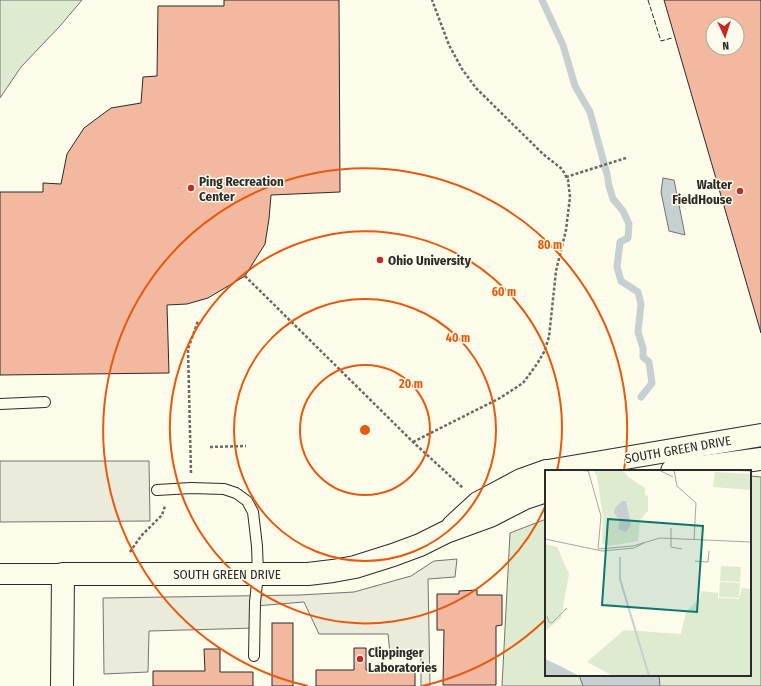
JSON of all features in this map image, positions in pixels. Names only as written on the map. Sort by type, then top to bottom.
[{"type":"street","name":"SOUTH GREEN DRIVE","points":[[553,470],[761,435]]},
{"type":"street","name":"SOUTH GREEN DRIVE","points":[[679,470],[761,459]]},
{"type":"street","name":"SOUTH GREEN DRIVE","points":[[446,532],[478,503],[521,480],[545,472]]},
{"type":"street","name":"SOUTH GREEN DRIVE","points":[[0,574],[308,574],[356,567],[420,545],[446,532],[490,516],[525,498],[545,491]]},
{"type":"street","points":[[62,686],[63,574]]},
{"type":"lane","points":[[0,404],[45,402]]},
{"type":"lane","points":[[157,490],[191,488],[224,489],[236,493],[247,501],[253,512],[256,528],[258,574],[255,602],[254,656]]},
{"type":"path","points":[[414,442],[500,398],[523,383],[544,352],[549,337],[556,271],[566,230],[570,197],[568,180],[562,169],[543,154],[476,88],[462,69],[449,45],[432,0]]},
{"type":"path","points":[[566,177],[626,158]]},
{"type":"path","points":[[245,276],[467,492]]},
{"type":"path","points":[[191,488],[188,350],[198,321]]},
{"type":"path","points":[[210,447],[246,446]]},
{"type":"path","points":[[128,555],[141,536],[162,515],[172,489]]},
{"type":"green space","points":[[0,0],[82,0],[60,26],[21,67],[0,98]]},
{"type":"green space","points":[[751,476],[761,477],[761,686],[502,686],[510,533],[545,519],[545,676],[751,676]]},
{"type":"shaded area","points":[[663,178],[674,180],[685,235],[669,231],[661,192]]},
{"type":"shaded area","points":[[0,461],[149,461],[150,521],[0,522]]},
{"type":"shaded area","points":[[457,559],[455,577],[428,579],[430,686],[421,686],[421,653],[390,653],[388,634],[319,634],[304,602],[255,606],[256,628],[149,631],[148,672],[104,674],[103,598],[300,595],[354,592],[411,576],[434,561]]},
{"type":"shaded area","points":[[579,676],[659,676],[660,686],[583,686]]},
{"type":"building","name":"Ping Recreation Center","points":[[224,0],[339,0],[340,192],[271,195],[265,244],[245,276],[208,298],[187,304],[167,305],[169,373],[0,375],[0,192],[43,192],[43,183],[61,184],[67,154],[84,128],[111,108],[141,103],[143,77],[157,76],[158,6],[224,6]]},
{"type":"building","name":"Walter FieldHouse","points":[[664,0],[761,0],[761,333]]},
{"type":"building","points":[[477,590],[477,595],[502,595],[502,625],[496,626],[496,685],[443,685],[444,630],[437,630],[437,594],[459,594],[459,591]]},
{"type":"building","points":[[272,623],[293,623],[293,686],[272,686]]},
{"type":"building","name":"Clippinger Laboratories","points":[[354,648],[366,648],[366,670],[415,670],[415,686],[316,686],[316,670],[354,670]]},
{"type":"building","points":[[204,649],[220,649],[220,672],[253,672],[253,686],[153,686],[153,671],[205,671]]},
{"type":"waterway","points":[[542,0],[563,45],[575,86],[590,112],[613,199],[623,211],[629,224],[628,238],[620,242],[617,267],[621,281],[638,292],[641,304],[638,332],[643,348],[643,357],[649,362],[652,383],[641,397]]},
{"type":"fence","points":[[648,0],[661,41],[672,38]]},
{"type":"place","name":"Ping Recreation Center","points":[[191,188]]},
{"type":"place","name":"Walter FieldHouse","points":[[740,191]]},
{"type":"place","name":"Ohio University","points":[[380,260]]},
{"type":"place","name":"Clippinger Laboratories","points":[[360,659]]}]
